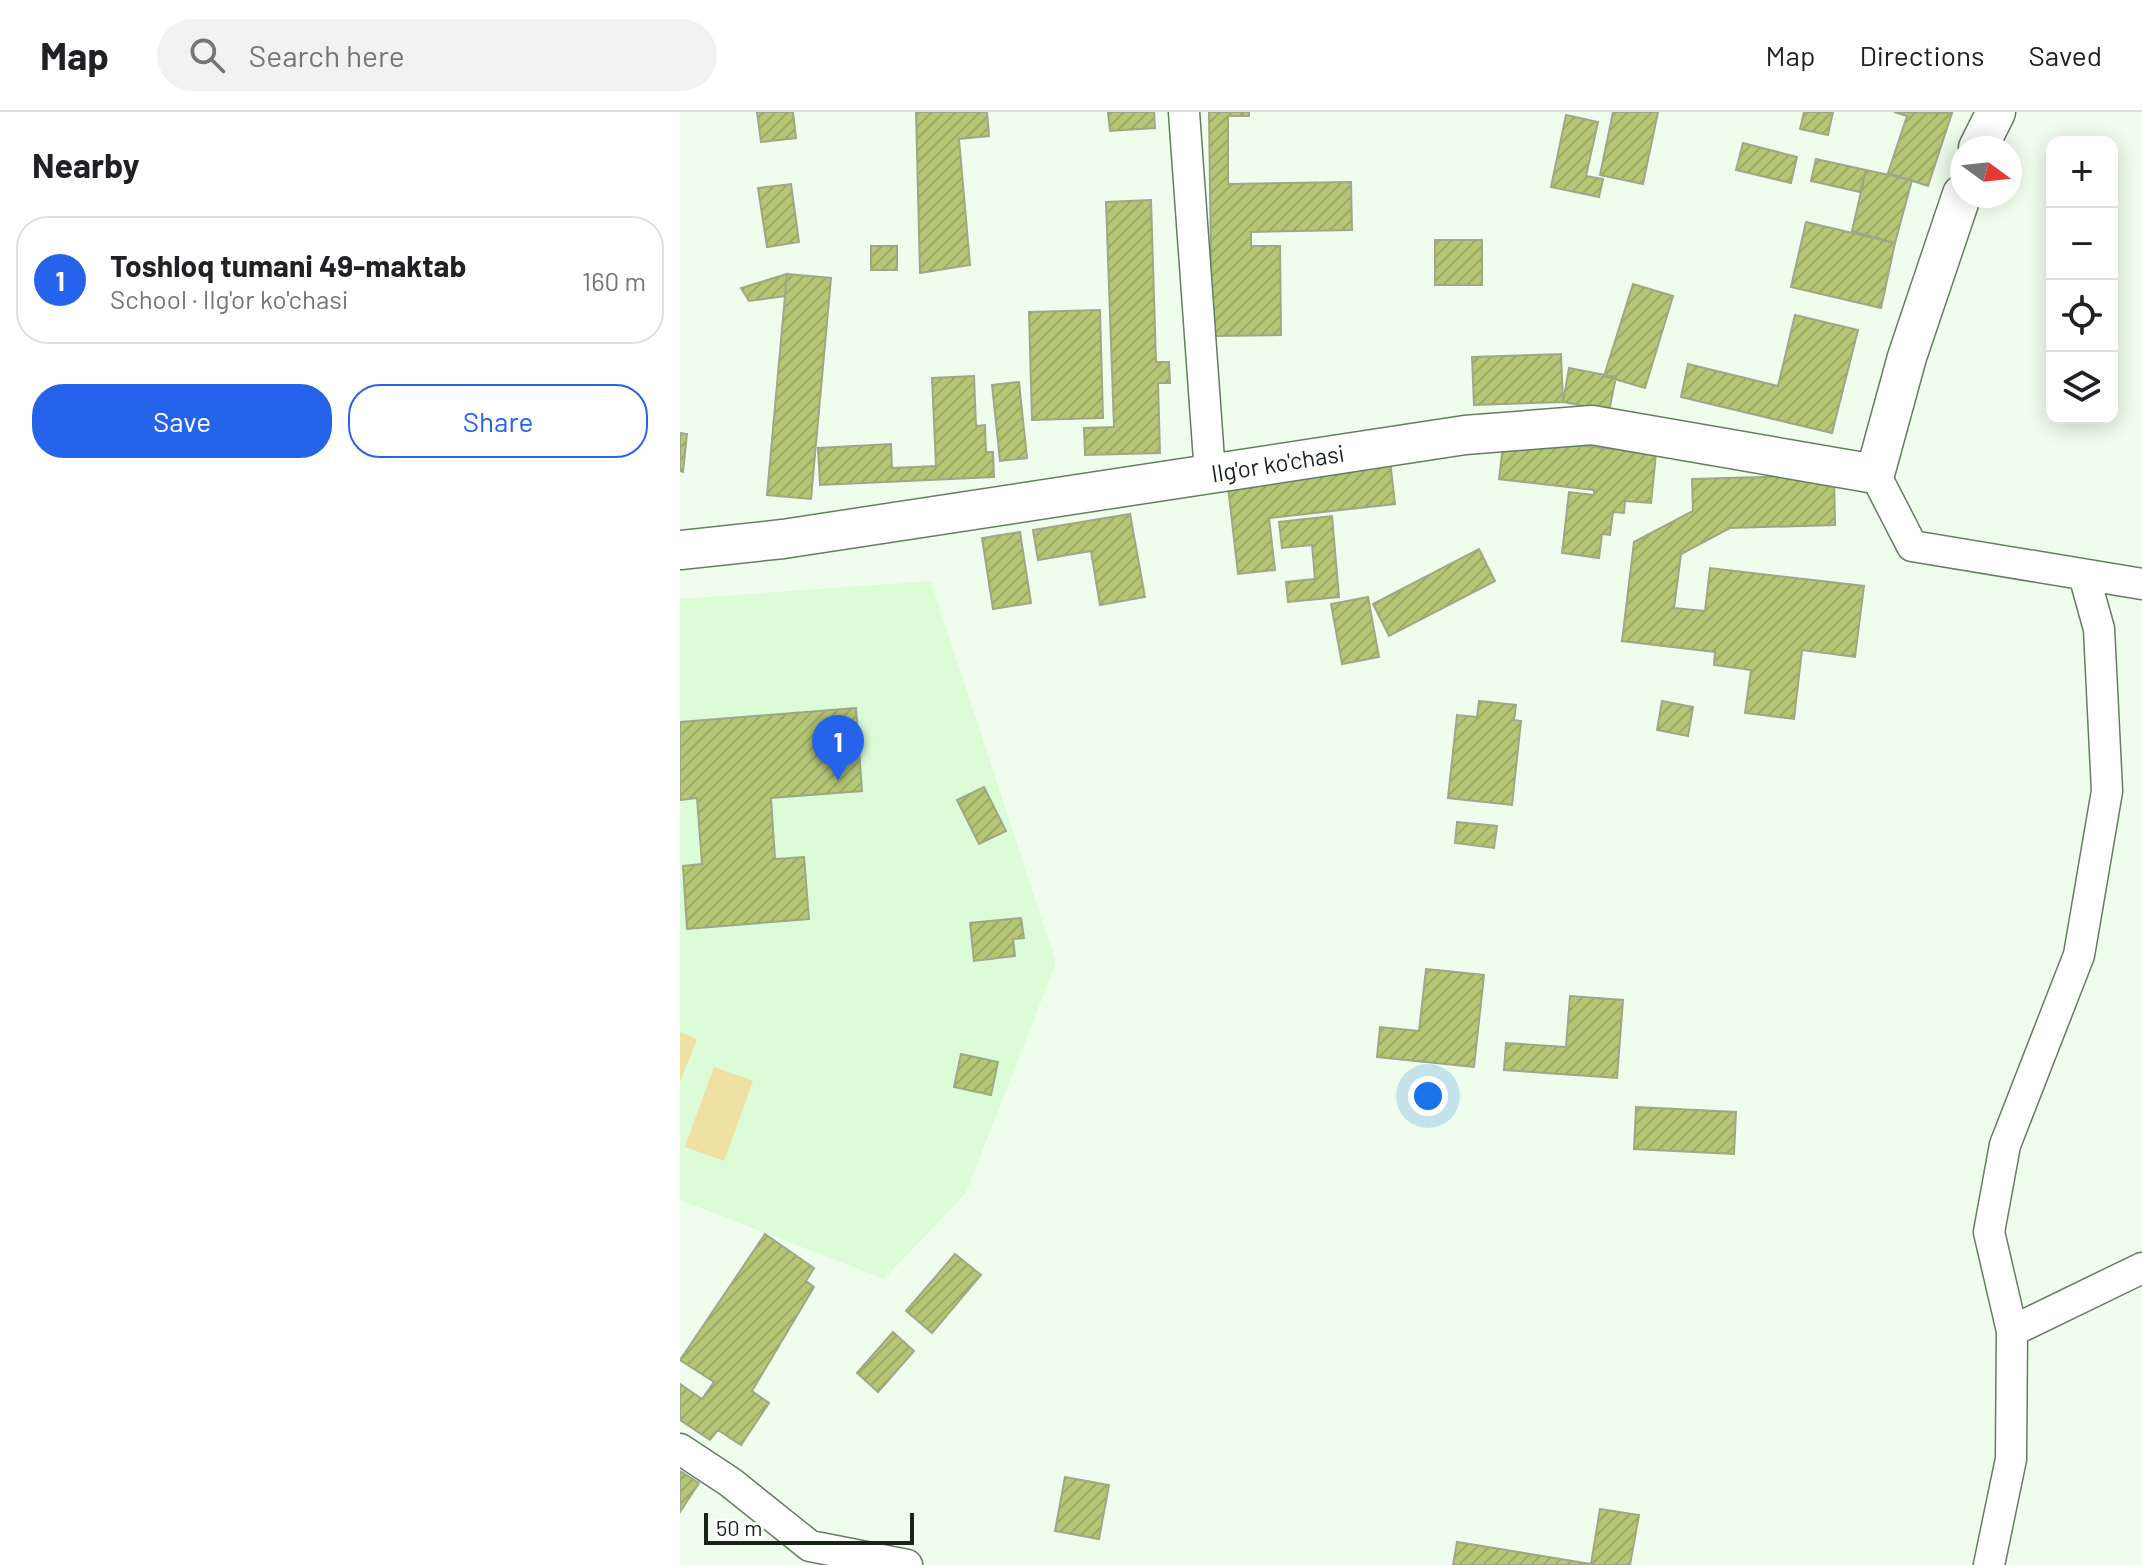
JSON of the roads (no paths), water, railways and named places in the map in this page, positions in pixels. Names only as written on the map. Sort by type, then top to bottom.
[{"type":"street","points":[[1184,112],[1210,474]]},
{"type":"street","points":[[1984,136],[1996,112]]},
{"type":"street","points":[[1957,208],[1907,357],[1875,474],[1912,546],[2142,584]]},
{"type":"street","name":"Ilg'or ko'chasi","points":[[680,550],[783,539],[1465,435],[1592,425],[1875,474]]},
{"type":"street","points":[[1989,1565],[2011,1459],[2012,1331],[1989,1232],[2005,1145],[2079,955],[2107,791],[2099,629],[2084,575]]},
{"type":"street","points":[[2012,1331],[2142,1268]]},
{"type":"street","points":[[680,1449],[730,1482],[810,1546],[907,1565]]},
{"type":"place","name":"Toshloq tumani 49-maktab","points":[[838,781]]}]
